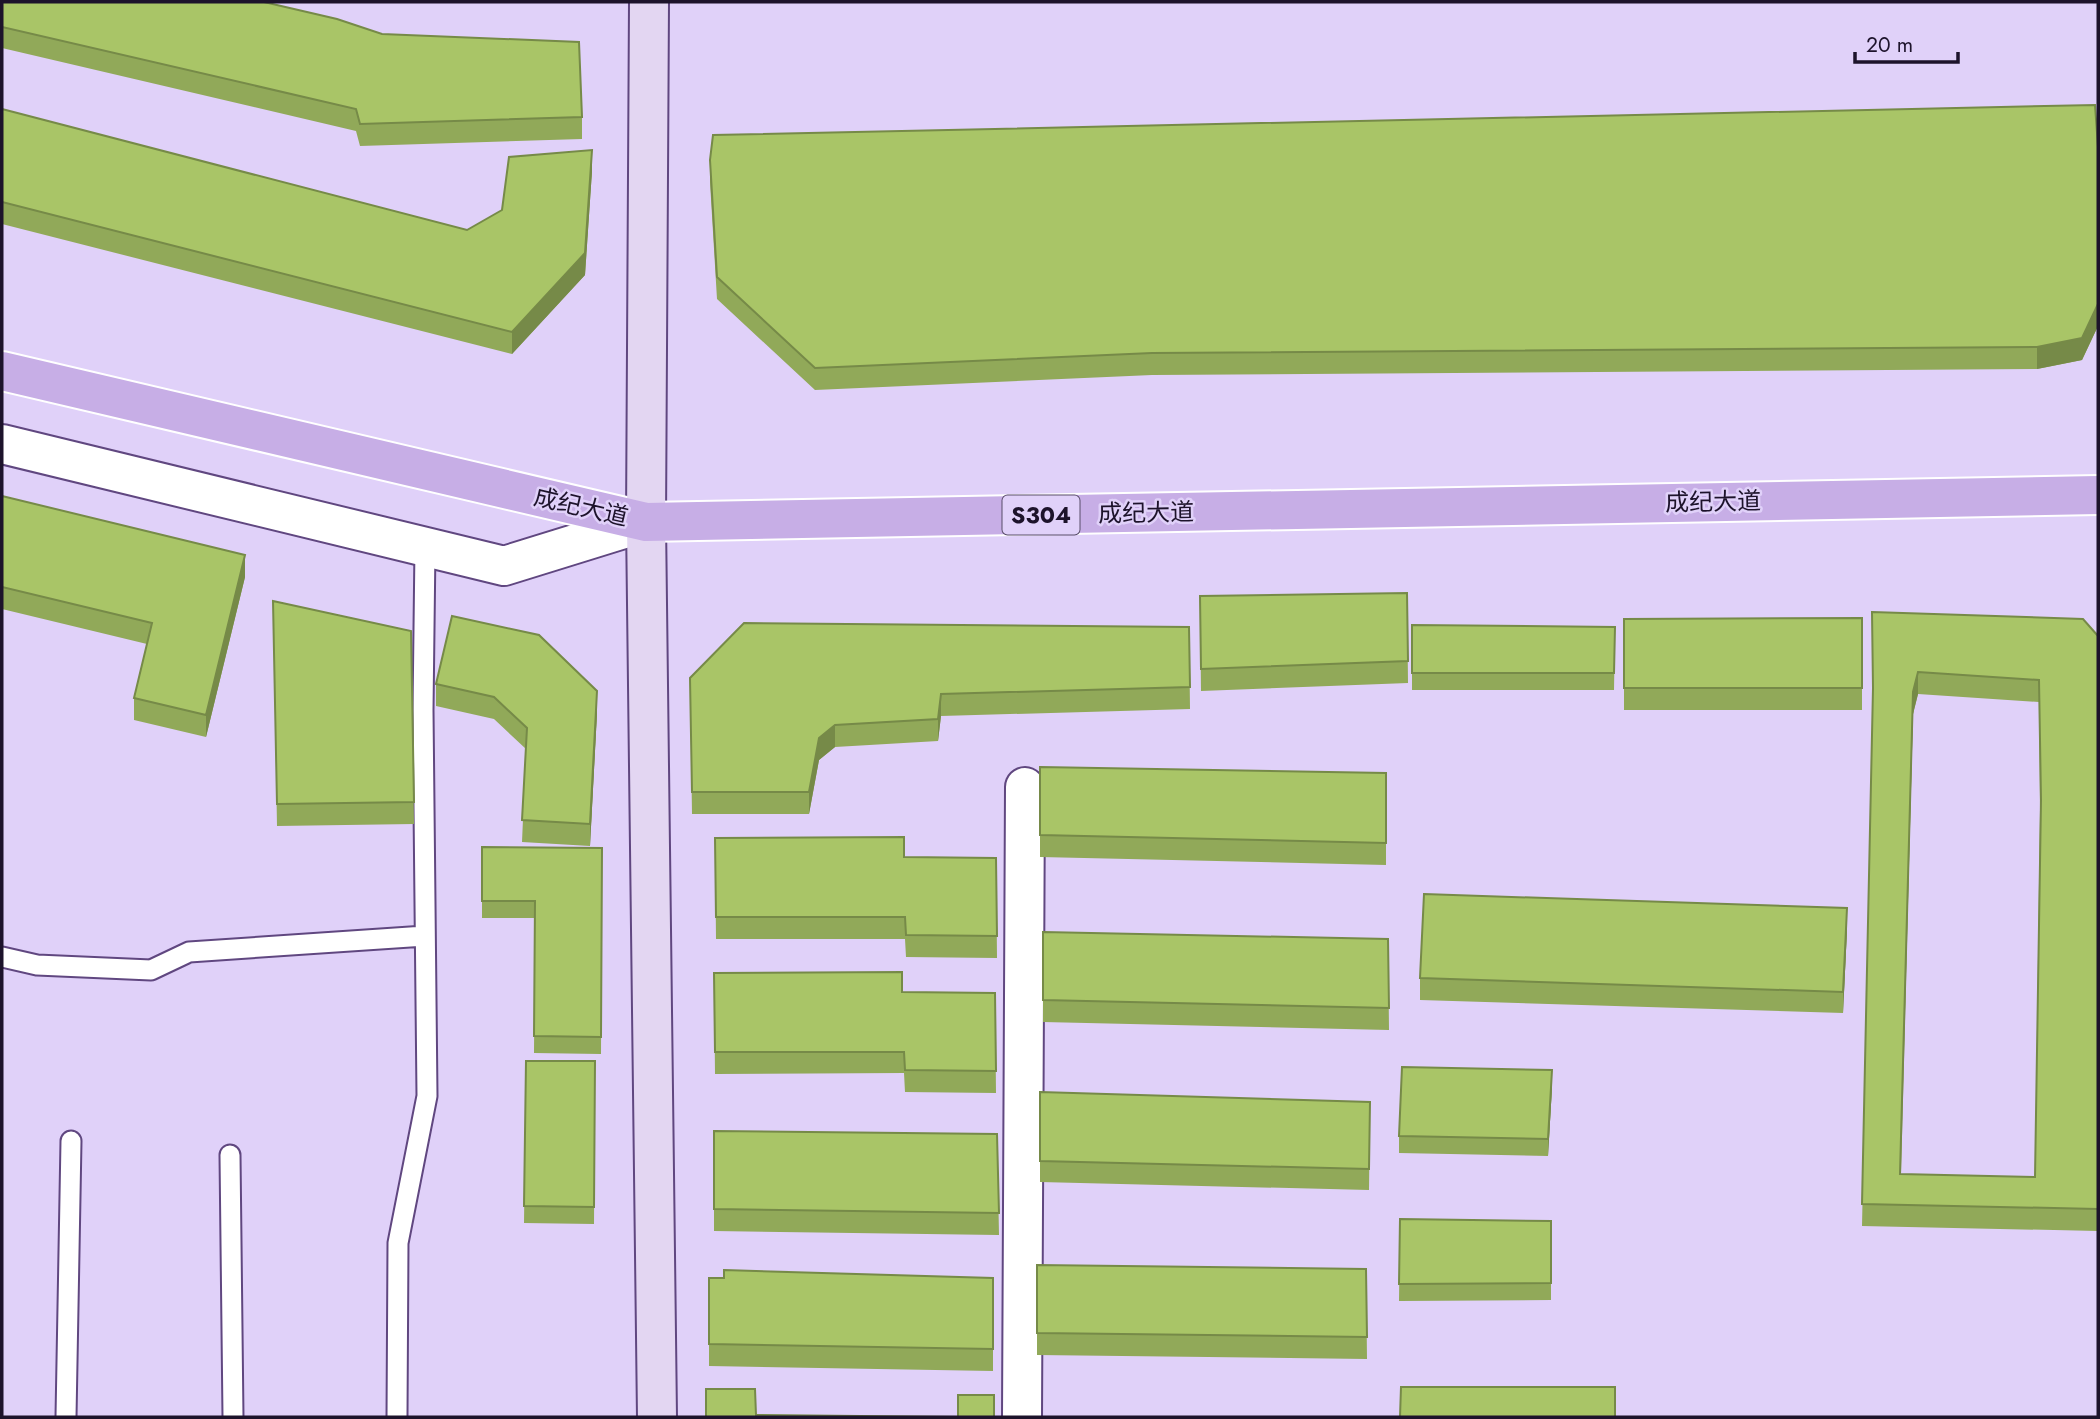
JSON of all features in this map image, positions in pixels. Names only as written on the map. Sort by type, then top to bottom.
[{"type":"main road","points":[[649,2],[646,522],[657,1417]]},
{"type":"main road","name":"成纪大道","points":[[2,371],[646,522],[2098,495]]},
{"type":"street","points":[[2,444],[504,566],[646,522]]},
{"type":"street","points":[[1022,1417],[1025,787]]},
{"type":"lane","points":[[397,1417],[398,1243],[427,1096],[423,710],[425,547]]},
{"type":"lane","points":[[2,957],[37,965],[151,970],[189,952],[425,936]]},
{"type":"lane","points":[[66,1417],[71,1141]]},
{"type":"lane","points":[[230,1155],[233,1417]]},
{"type":"building","points":[[2,2],[264,2],[337,19],[382,34],[579,42],[582,117],[360,124],[356,109],[2,27]]},
{"type":"building","points":[[2095,105],[2098,147],[2098,304],[2082,338],[2037,347],[1152,353],[815,368],[717,277],[710,160],[713,135]]},
{"type":"building","points":[[2,109],[467,230],[502,210],[509,157],[592,150],[585,253],[512,332],[2,202]]},
{"type":"building","points":[[2,496],[245,555],[206,715],[134,698],[152,623],[2,587]]},
{"type":"building","points":[[1407,593],[1408,661],[1201,669],[1200,596]]},
{"type":"building","points":[[273,601],[411,631],[414,802],[277,804]]},
{"type":"building","points":[[1872,612],[2083,619],[2098,636],[2098,1209],[1862,1204],[1873,688]],"holes":[[[1918,672],[2039,680],[2041,800],[2035,1177],[1900,1174],[1913,692]]]},
{"type":"building","points":[[452,616],[539,635],[597,691],[590,824],[522,820],[527,728],[494,697],[436,684]]},
{"type":"building","points":[[1862,618],[1862,688],[1624,688],[1624,619]]},
{"type":"building","points":[[744,623],[1189,627],[1190,687],[941,694],[938,719],[835,725],[819,738],[809,792],[692,792],[690,678]]},
{"type":"building","points":[[1412,625],[1615,627],[1614,673],[1412,673]]},
{"type":"building","points":[[1040,767],[1386,773],[1386,843],[1040,835]]},
{"type":"building","points":[[904,837],[904,857],[996,858],[997,936],[906,935],[905,917],[716,917],[715,838]]},
{"type":"building","points":[[482,847],[602,848],[601,1037],[534,1036],[535,901],[482,901]]},
{"type":"building","points":[[1424,894],[1847,908],[1843,992],[1420,978]]},
{"type":"building","points":[[1043,932],[1388,939],[1389,1008],[1043,1000]]},
{"type":"building","points":[[902,972],[902,992],[995,993],[996,1071],[905,1070],[904,1052],[715,1052],[714,973]]},
{"type":"building","points":[[526,1061],[595,1061],[594,1207],[524,1206]]},
{"type":"building","points":[[1402,1067],[1552,1070],[1548,1139],[1399,1136]]},
{"type":"building","points":[[1040,1092],[1370,1102],[1369,1169],[1040,1161]]},
{"type":"building","points":[[714,1131],[997,1134],[999,1213],[714,1209]]},
{"type":"building","points":[[1400,1219],[1551,1221],[1551,1283],[1399,1284]]},
{"type":"building","points":[[1037,1265],[1366,1269],[1367,1337],[1037,1333]]},
{"type":"building","points":[[724,1270],[993,1278],[993,1349],[709,1344],[709,1278],[724,1278]]},
{"type":"building","points":[[1401,1387],[1615,1387],[1615,1417],[1400,1417]]},
{"type":"building","points":[[706,1389],[755,1389],[756,1415],[958,1417],[706,1417]]},
{"type":"building","points":[[958,1395],[994,1395],[994,1417],[958,1417]]}]
